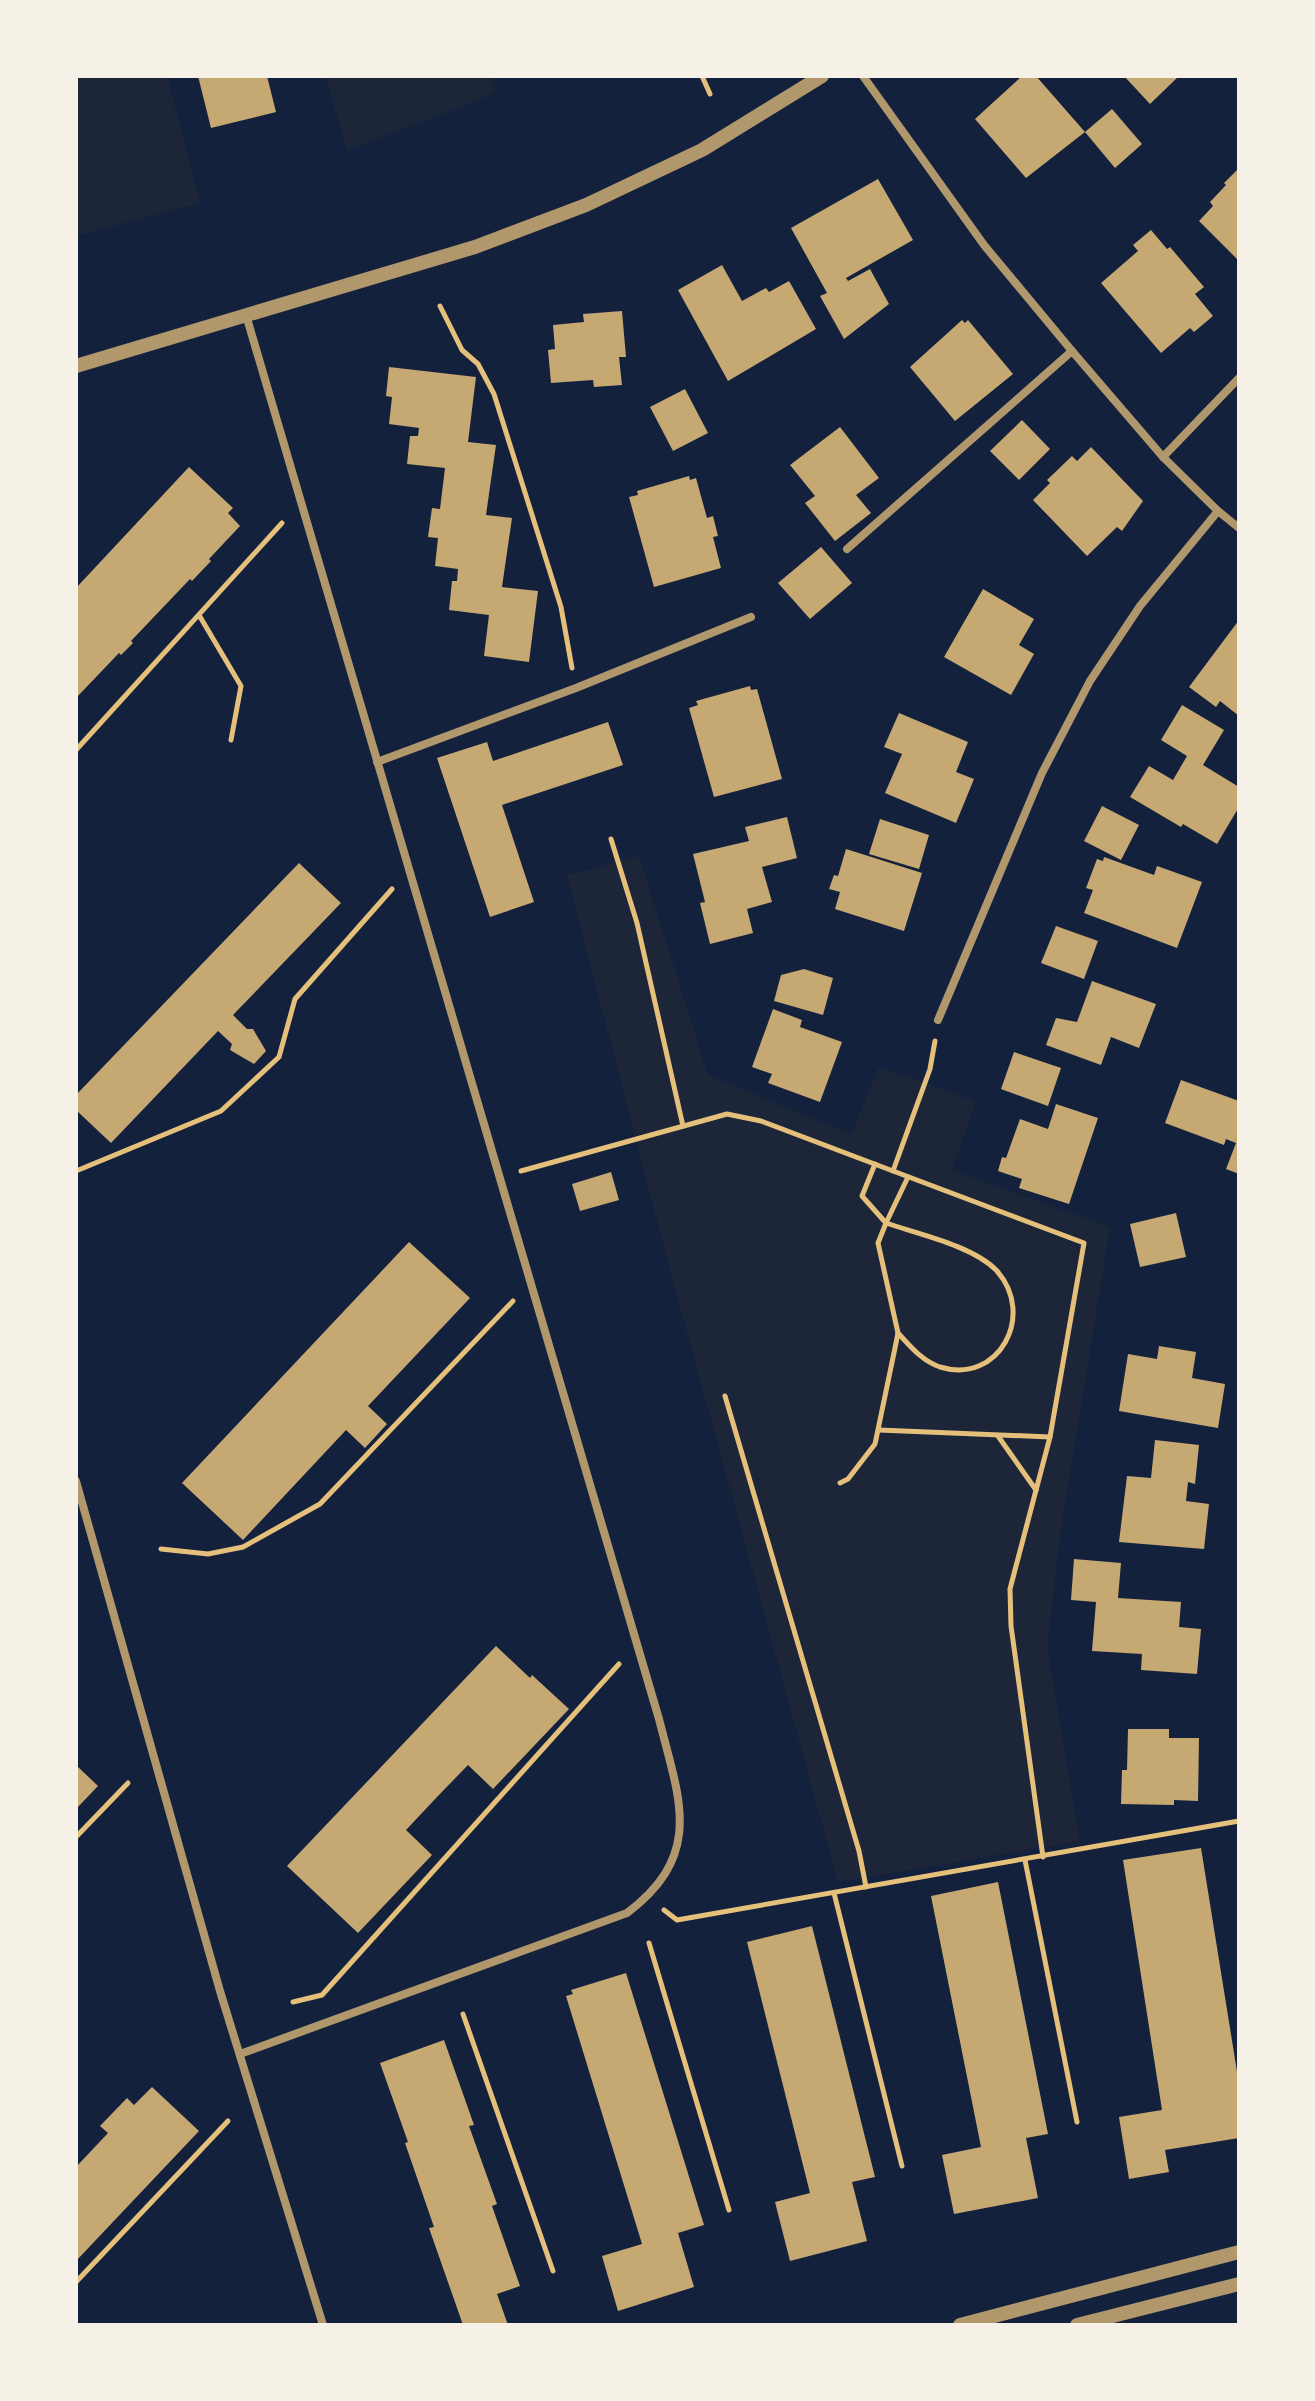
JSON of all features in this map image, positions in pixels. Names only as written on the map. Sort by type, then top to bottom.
[{"type":"street","points":[[76,366],[475,247],[586,205],[702,150],[822,76]]},
{"type":"street","points":[[863,76],[984,245],[1072,351],[1163,457],[1239,528]]},
{"type":"street","points":[[240,2054],[627,1913],[647,1897],[666,1874],[676,1852],[681,1827],[680,1802],[636,1644],[246,315]]},
{"type":"street","points":[[847,549],[1072,351]]},
{"type":"street","points":[[1163,457],[1239,378]]},
{"type":"street","points":[[938,1020],[1042,773],[1090,681],[1140,606],[1218,511]]},
{"type":"street","points":[[377,762],[576,688],[751,617]]},
{"type":"street","points":[[76,1481],[146,1733],[323,2325]]},
{"type":"street","points":[[960,2325],[1239,2252]]},
{"type":"street","points":[[1077,2325],[1239,2284]]},
{"type":"path","points":[[702,76],[710,94]]},
{"type":"path","points":[[440,306],[462,350],[478,364],[494,394],[561,607],[576,688]]},
{"type":"path","points":[[76,750],[302,502]]},
{"type":"path","points":[[199,615],[241,686],[231,740]]},
{"type":"path","points":[[611,839],[637,923],[683,1126]]},
{"type":"path","points":[[76,1171],[221,1111],[279,1057],[295,999],[409,870]]},
{"type":"path","points":[[893,1171],[930,1069]]},
{"type":"path","points":[[519,1171],[727,1114],[761,1121],[1084,1243],[1050,1437],[1010,1589],[1011,1626],[1043,1857]]},
{"type":"path","points":[[875,1164],[862,1196],[886,1223],[973,1254],[996,1270],[1010,1291],[1014,1310],[1012,1328],[1002,1348],[984,1365],[961,1371],[938,1366],[918,1354],[898,1333]]},
{"type":"path","points":[[840,1483],[848,1479],[866,1458],[879,1430],[898,1333],[878,1243],[908,1177]]},
{"type":"path","points":[[161,1549],[208,1554],[243,1547],[320,1504],[530,1284]]},
{"type":"path","points":[[725,1396],[859,1851],[866,1887]]},
{"type":"path","points":[[879,1430],[1050,1437]]},
{"type":"path","points":[[998,1435],[1036,1490]]},
{"type":"path","points":[[293,2002],[322,1995],[636,1644]]},
{"type":"path","points":[[76,1837],[128,1783]]},
{"type":"path","points":[[647,1897],[677,1920],[1239,1821]]},
{"type":"path","points":[[1025,1860],[1077,2122]]},
{"type":"path","points":[[834,1893],[902,2166]]},
{"type":"path","points":[[649,1943],[729,2210]]},
{"type":"path","points":[[463,2014],[553,2271]]},
{"type":"path","points":[[76,2282],[228,2121]]},
{"type":"shaded area","points":[[76,76],[167,76],[200,203],[76,236]]},
{"type":"shaded area","points":[[326,76],[490,76],[496,93],[347,151]]},
{"type":"shaded area","points":[[639,856],[708,1075],[851,1134],[879,1067],[976,1101],[952,1170],[1110,1227],[1061,1530],[1047,1648],[1080,1841],[838,1882],[667,1259],[567,875]]},
{"type":"building","points":[[198,76],[267,76],[276,112],[211,128]]},
{"type":"building","points":[[1022,76],[1036,76],[1085,132],[1026,178],[975,119]]},
{"type":"building","points":[[1124,76],[1179,76],[1150,104]]},
{"type":"building","points":[[1112,109],[1142,144],[1115,168],[1085,132]]},
{"type":"building","points":[[1239,168],[1239,261],[1199,221],[1213,206],[1210,202],[1226,185],[1224,183]]},
{"type":"building","points":[[878,179],[913,240],[846,278],[848,281],[870,269],[889,304],[844,339],[820,296],[827,293],[791,228]]},
{"type":"building","points":[[1151,230],[1204,287],[1195,294],[1213,316],[1194,332],[1190,328],[1161,353],[1101,283],[1138,251],[1133,245]]},
{"type":"building","points":[[722,265],[742,301],[766,288],[769,292],[789,281],[816,329],[728,381],[678,290]]},
{"type":"building","points":[[622,311],[626,357],[619,357],[622,385],[594,387],[593,380],[551,383],[548,350],[555,349],[553,325],[584,322],[583,314]]},
{"type":"building","points":[[962,320],[965,323],[968,320],[1013,374],[955,421],[910,367]]},
{"type":"building","points":[[389,367],[476,377],[468,442],[496,445],[486,515],[512,518],[502,587],[538,591],[529,662],[484,656],[489,615],[449,610],[452,581],[457,581],[458,569],[435,566],[438,538],[428,537],[432,508],[440,509],[445,468],[407,464],[410,436],[418,436],[419,428],[389,424],[392,397],[386,396]]},
{"type":"building","points":[[685,389],[708,433],[673,451],[650,407]]},
{"type":"building","points":[[1022,420],[1050,449],[1019,480],[990,451]]},
{"type":"building","points":[[840,427],[879,478],[856,495],[871,513],[835,541],[805,503],[815,496],[790,465]]},
{"type":"building","points":[[1091,447],[1143,501],[1122,531],[1117,527],[1087,556],[1033,500],[1050,483],[1047,480],[1072,456],[1077,461]]},
{"type":"building","points":[[189,467],[233,508],[228,513],[240,526],[209,559],[211,561],[131,641],[133,643],[121,655],[119,653],[76,698],[76,588]]},
{"type":"building","points":[[689,476],[690,480],[696,478],[707,518],[713,516],[718,536],[713,537],[721,568],[654,587],[629,497],[638,495],[637,491]]},
{"type":"building","points":[[821,547],[852,583],[810,619],[778,583]]},
{"type":"building","points":[[983,589],[1034,619],[1019,645],[1034,654],[1011,695],[944,657]]},
{"type":"building","points":[[1239,620],[1239,716],[1220,701],[1216,707],[1189,687]]},
{"type":"building","points":[[750,686],[751,690],[757,689],[782,779],[714,797],[689,708],[698,705],[696,701]]},
{"type":"building","points":[[1182,705],[1224,730],[1203,765],[1239,787],[1239,807],[1217,844],[1130,797],[1149,766],[1173,780],[1187,756],[1161,740]]},
{"type":"building","points":[[899,713],[968,742],[956,772],[974,779],[956,823],[885,793],[902,754],[884,747]]},
{"type":"building","points":[[608,722],[623,765],[502,805],[534,902],[490,917],[437,758],[487,742],[493,761]]},
{"type":"building","points":[[1102,806],[1139,825],[1121,860],[1084,841]]},
{"type":"building","points":[[787,817],[797,858],[762,867],[772,902],[747,909],[753,933],[710,944],[700,903],[705,902],[693,854],[749,841],[745,827]]},
{"type":"building","points":[[880,819],[929,835],[919,869],[869,854]]},
{"type":"building","points":[[846,849],[922,873],[904,931],[835,909],[840,892],[829,889],[834,875],[838,876]]},
{"type":"building","points":[[1104,857],[1154,875],[1157,866],[1202,882],[1177,948],[1084,913],[1093,890],[1086,888],[1097,859],[1103,861]]},
{"type":"building","points":[[299,863],[341,903],[233,1015],[247,1029],[253,1029],[266,1051],[254,1064],[230,1050],[232,1044],[218,1031],[111,1143],[76,1110],[76,1095]]},
{"type":"building","points":[[1056,926],[1098,941],[1084,979],[1041,963]]},
{"type":"building","points":[[804,969],[833,978],[823,1015],[774,1001],[781,975]]},
{"type":"building","points":[[1092,981],[1156,1004],[1139,1048],[1111,1037],[1101,1065],[1046,1045],[1056,1018],[1077,1022]]},
{"type":"building","points":[[773,1009],[802,1020],[800,1027],[842,1042],[820,1102],[768,1083],[772,1074],[752,1067]]},
{"type":"building","points":[[1014,1052],[1061,1068],[1048,1106],[1001,1089]]},
{"type":"building","points":[[1181,1080],[1239,1101],[1239,1174],[1226,1169],[1236,1143],[1226,1139],[1224,1145],[1165,1123]]},
{"type":"building","points":[[1056,1104],[1098,1118],[1069,1204],[1019,1188],[1022,1179],[998,1171],[1020,1119],[1048,1129]]},
{"type":"building","points":[[611,1172],[619,1200],[580,1211],[572,1184]]},
{"type":"building","points":[[1176,1213],[1186,1257],[1140,1267],[1130,1224]]},
{"type":"building","points":[[409,1242],[470,1298],[368,1406],[387,1424],[365,1448],[346,1430],[243,1540],[182,1483]]},
{"type":"building","points":[[1159,1346],[1196,1352],[1192,1378],[1225,1384],[1218,1428],[1119,1411],[1128,1354],[1157,1359]]},
{"type":"building","points":[[1155,1440],[1199,1445],[1195,1484],[1188,1482],[1186,1501],[1209,1504],[1204,1549],[1119,1542],[1127,1476],[1151,1478]]},
{"type":"building","points":[[1074,1559],[1121,1563],[1118,1598],[1181,1602],[1179,1627],[1201,1629],[1197,1674],[1141,1670],[1142,1654],[1092,1651],[1096,1602],[1071,1600]]},
{"type":"building","points":[[496,1646],[569,1709],[493,1789],[468,1765],[437,1797],[406,1830],[432,1855],[358,1933],[287,1866]]},
{"type":"building","points":[[1128,1729],[1169,1729],[1169,1738],[1199,1738],[1198,1801],[1174,1800],[1174,1805],[1121,1804],[1122,1770],[1127,1770]]},
{"type":"building","points":[[76,1765],[98,1786],[76,1809]]},
{"type":"building","points":[[1201,1848],[1239,2084],[1239,2138],[1165,2150],[1169,2172],[1129,2179],[1119,2117],[1162,2110],[1123,1860]]},
{"type":"building","points":[[998,1882],[1048,2134],[1026,2138],[1038,2198],[954,2214],[942,2155],[981,2147],[931,1896]]},
{"type":"building","points":[[812,1926],[875,2177],[852,2182],[867,2241],[790,2261],[775,2202],[810,2193],[747,1942]]},
{"type":"building","points":[[626,1973],[704,2225],[678,2233],[694,2287],[618,2311],[602,2256],[642,2244],[566,1996],[573,1994],[571,1990]]},
{"type":"building","points":[[444,2040],[474,2125],[469,2126],[497,2204],[492,2206],[520,2286],[497,2294],[508,2325],[463,2325],[429,2228],[434,2227],[380,2063]]},
{"type":"building","points":[[152,2087],[199,2131],[76,2261],[76,2167],[108,2133],[100,2126],[127,2098],[134,2105]]}]
